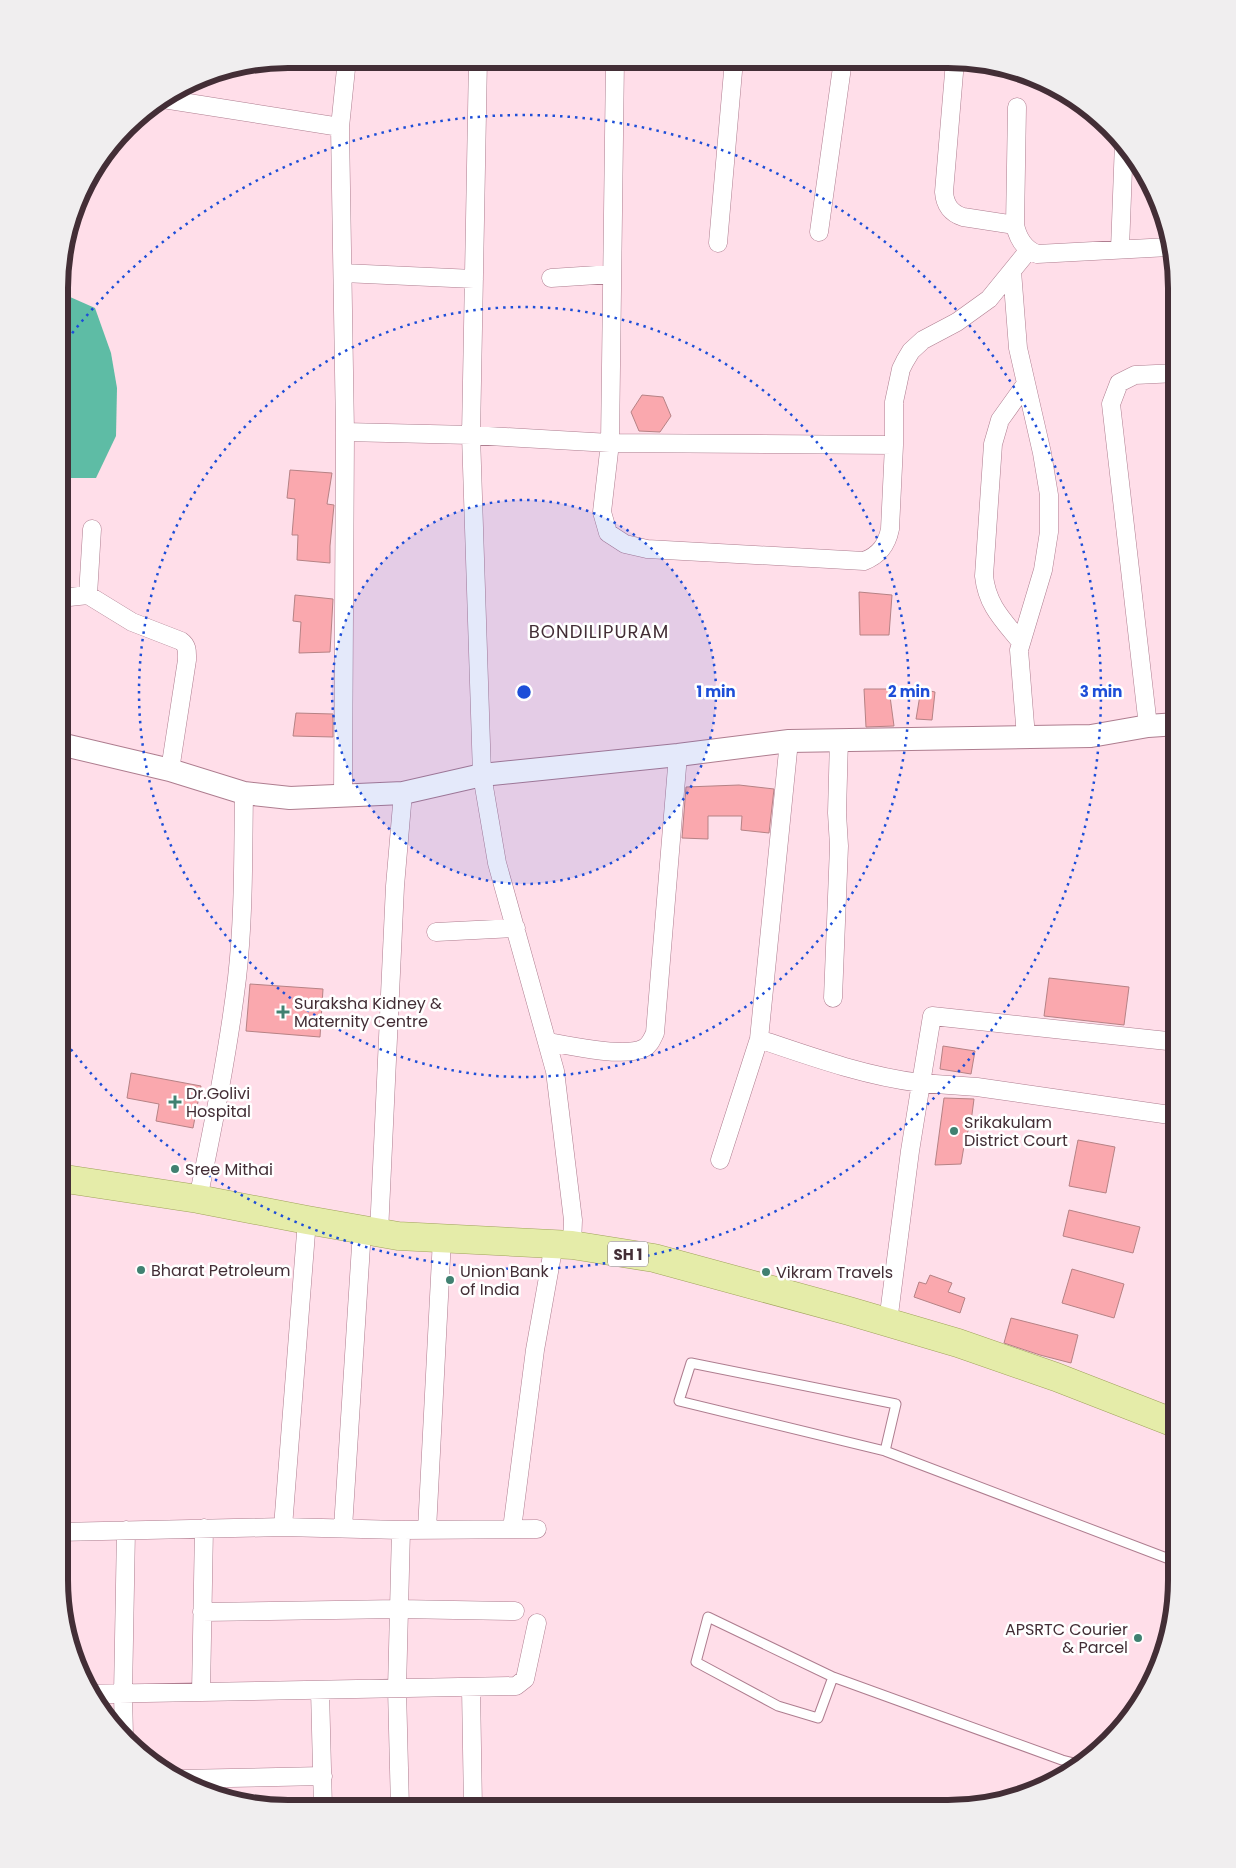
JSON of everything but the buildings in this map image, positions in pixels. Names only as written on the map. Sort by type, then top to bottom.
[{"type":"main road","name":"SH 1","points":[[68,1179],[198,1199],[398,1236],[563,1245],[654,1258],[958,1343],[1056,1377],[1168,1421]]},
{"type":"street","points":[[343,797],[345,432],[340,127],[346,68]]},
{"type":"street","points":[[478,68],[471,435],[482,775],[497,863],[555,1071],[573,1220],[563,1245],[535,1350],[512,1529]]},
{"type":"street","points":[[615,68],[610,444],[602,512],[608,533],[625,544],[647,550],[864,561],[872,558],[888,540],[890,529],[894,402],[901,369],[911,351],[923,340],[957,322],[988,299],[1028,251]]},
{"type":"street","points":[[718,243],[733,68]]},
{"type":"street","points":[[819,232],[842,68]]},
{"type":"street","points":[[954,68],[944,200],[951,210],[963,217],[1015,226]]},
{"type":"street","points":[[173,100],[340,127]]},
{"type":"street","points":[[1017,107],[1015,226],[1022,244],[1028,251],[1048,255],[1164,247]]},
{"type":"street","points":[[1120,249],[1124,155]]},
{"type":"street","points":[[1012,271],[1018,348],[1046,473],[1049,523],[1043,570],[1020,641],[1019,662],[1026,737]]},
{"type":"street","points":[[343,273],[474,279]]},
{"type":"street","points":[[552,278],[612,274]]},
{"type":"street","points":[[1148,726],[1112,404],[1119,383],[1135,375],[1168,373]]},
{"type":"street","points":[[1020,641],[991,604],[985,589],[984,576],[992,444],[1000,420],[1025,385]]},
{"type":"street","points":[[345,432],[471,435],[610,444],[894,445]]},
{"type":"street","points":[[88,595],[92,529]]},
{"type":"street","points":[[68,597],[88,595],[132,622],[181,641],[187,647],[170,770]]},
{"type":"street","points":[[68,746],[170,770],[244,792],[290,798],[343,797],[403,793],[482,775],[678,756],[789,741],[1091,736],[1148,726],[1168,725]]},
{"type":"street","points":[[834,998],[839,846],[837,813],[839,739]]},
{"type":"street","points":[[720,1160],[758,1039],[789,741]]},
{"type":"street","points":[[548,1042],[596,1050],[637,1052],[646,1048],[651,1042],[655,1033],[678,756]]},
{"type":"street","points":[[198,1199],[225,1063],[237,977],[242,909],[244,792]]},
{"type":"street","points":[[343,1528],[371,1231],[403,793]]},
{"type":"street","points":[[436,932],[516,928]]},
{"type":"street","points":[[888,1322],[910,1150],[932,1016],[1168,1041]]},
{"type":"street","points":[[758,1039],[865,1073],[891,1079],[977,1087],[1168,1115]]},
{"type":"street","points":[[282,1527],[306,1220]]},
{"type":"street","points":[[427,1530],[442,1239]]},
{"type":"street","points":[[68,1532],[282,1527],[401,1530],[537,1529]]},
{"type":"street","points":[[201,1692],[204,1528]]},
{"type":"street","points":[[124,1727],[126,1530]]},
{"type":"street","points":[[400,1800],[397,1689],[401,1530]]},
{"type":"street","points":[[202,1612],[399,1609],[515,1611]]},
{"type":"street","points":[[99,1694],[505,1688],[521,1684],[527,1671],[537,1623]]},
{"type":"street","points":[[471,1688],[473,1800]]},
{"type":"street","points":[[320,1690],[323,1800]]},
{"type":"street","points":[[192,1779],[323,1776]]},
{"type":"lane","points":[[885,1451],[896,1404],[691,1363],[679,1401],[885,1451],[1168,1559]]},
{"type":"lane","points":[[832,1678],[818,1718],[778,1706],[696,1662],[708,1617],[832,1678],[1072,1762]]},
{"type":"shaded area","points":[[68,296],[95,308],[111,353],[117,388],[116,436],[96,478],[68,478]]},
{"type":"place","name":"Suraksha Kidney & Maternity Centre","points":[[283,1012]]},
{"type":"place","name":"Dr.Golivi Hospital","points":[[175,1102]]},
{"type":"place","name":"Srikakulam District Court","points":[[954,1131]]},
{"type":"place","name":"Sree Mithai","points":[[175,1169]]},
{"type":"place","name":"Bharat Petroleum","points":[[141,1270]]},
{"type":"place","name":"Vikram Travels","points":[[766,1272]]},
{"type":"place","name":"Union Bank of India","points":[[450,1280]]},
{"type":"place","name":"APSRTC Courier & Parcel","points":[[1138,1638]]},
{"type":"district","name":"BONDILIPURAM","points":[[599,631]]}]
